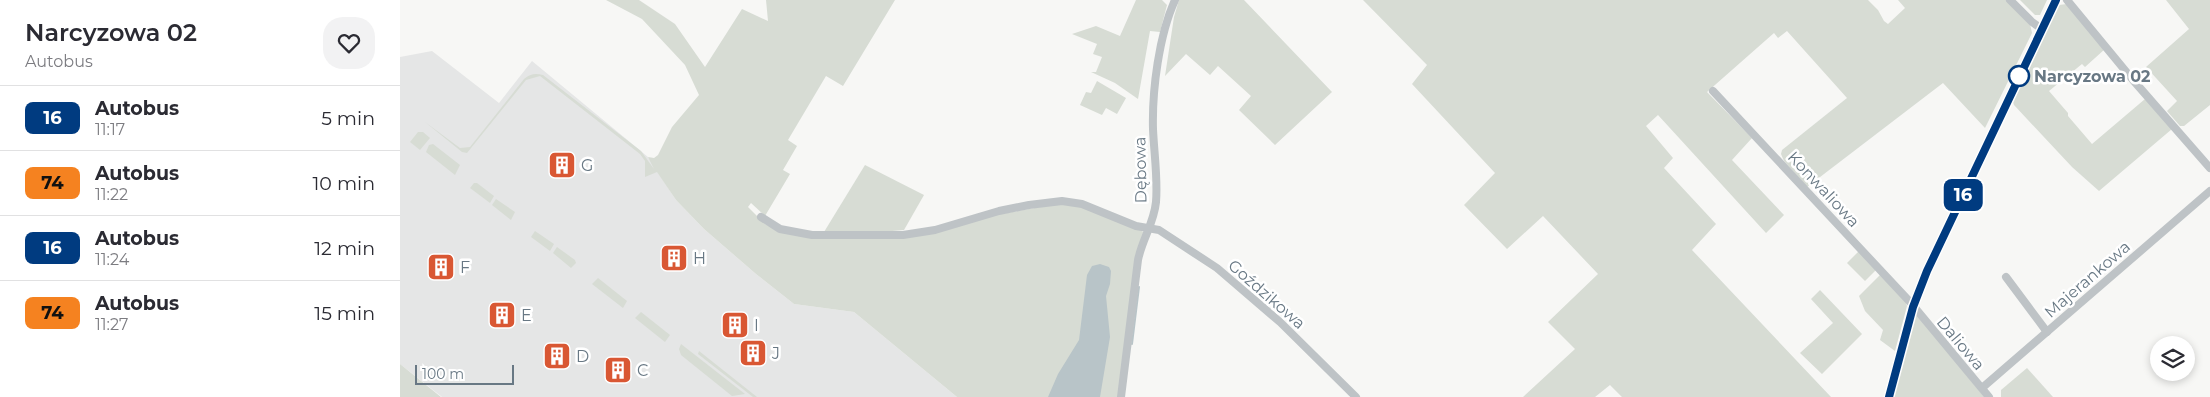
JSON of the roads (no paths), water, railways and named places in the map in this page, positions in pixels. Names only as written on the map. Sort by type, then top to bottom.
[{"type":"street","points":[[2010,0],[2032,22],[2042,29]]},
{"type":"street","points":[[1889,397],[1913,307],[1940,242],[2056,0]]},
{"type":"street","points":[[2067,0],[2133,80],[2210,168]]},
{"type":"street","name":"Dębowa","points":[[1121,397],[1138,260],[1156,201],[1153,122],[1155,78],[1172,1]]},
{"type":"street","name":"Konwaliowa","points":[[1713,91],[1913,307]]},
{"type":"street","name":"Majerankowa","points":[[1982,388],[2210,191]]},
{"type":"street","name":"Goździkowa","points":[[761,217],[780,229],[812,235],[903,235],[935,230],[999,211],[1069,202],[1082,204],[1136,226],[1159,230],[1217,268],[1247,292],[1356,397]]},
{"type":"street","points":[[2006,277],[2047,332]]},
{"type":"street","name":"Daliowa","points":[[1913,307],[1989,397]]},
{"type":"waterway","points":[[1132,344],[1139,287]]},
{"type":"place","name":"Narcyzowa 02","points":[[2019,76]]},
{"type":"place","name":"G","points":[[562,165]]},
{"type":"place","name":"H","points":[[674,258]]},
{"type":"place","name":"F","points":[[441,267]]},
{"type":"place","name":"E","points":[[502,315]]},
{"type":"place","name":"I","points":[[735,325]]},
{"type":"place","name":"J","points":[[753,353]]},
{"type":"place","name":"D","points":[[557,356]]},
{"type":"place","name":"C","points":[[618,370]]}]
